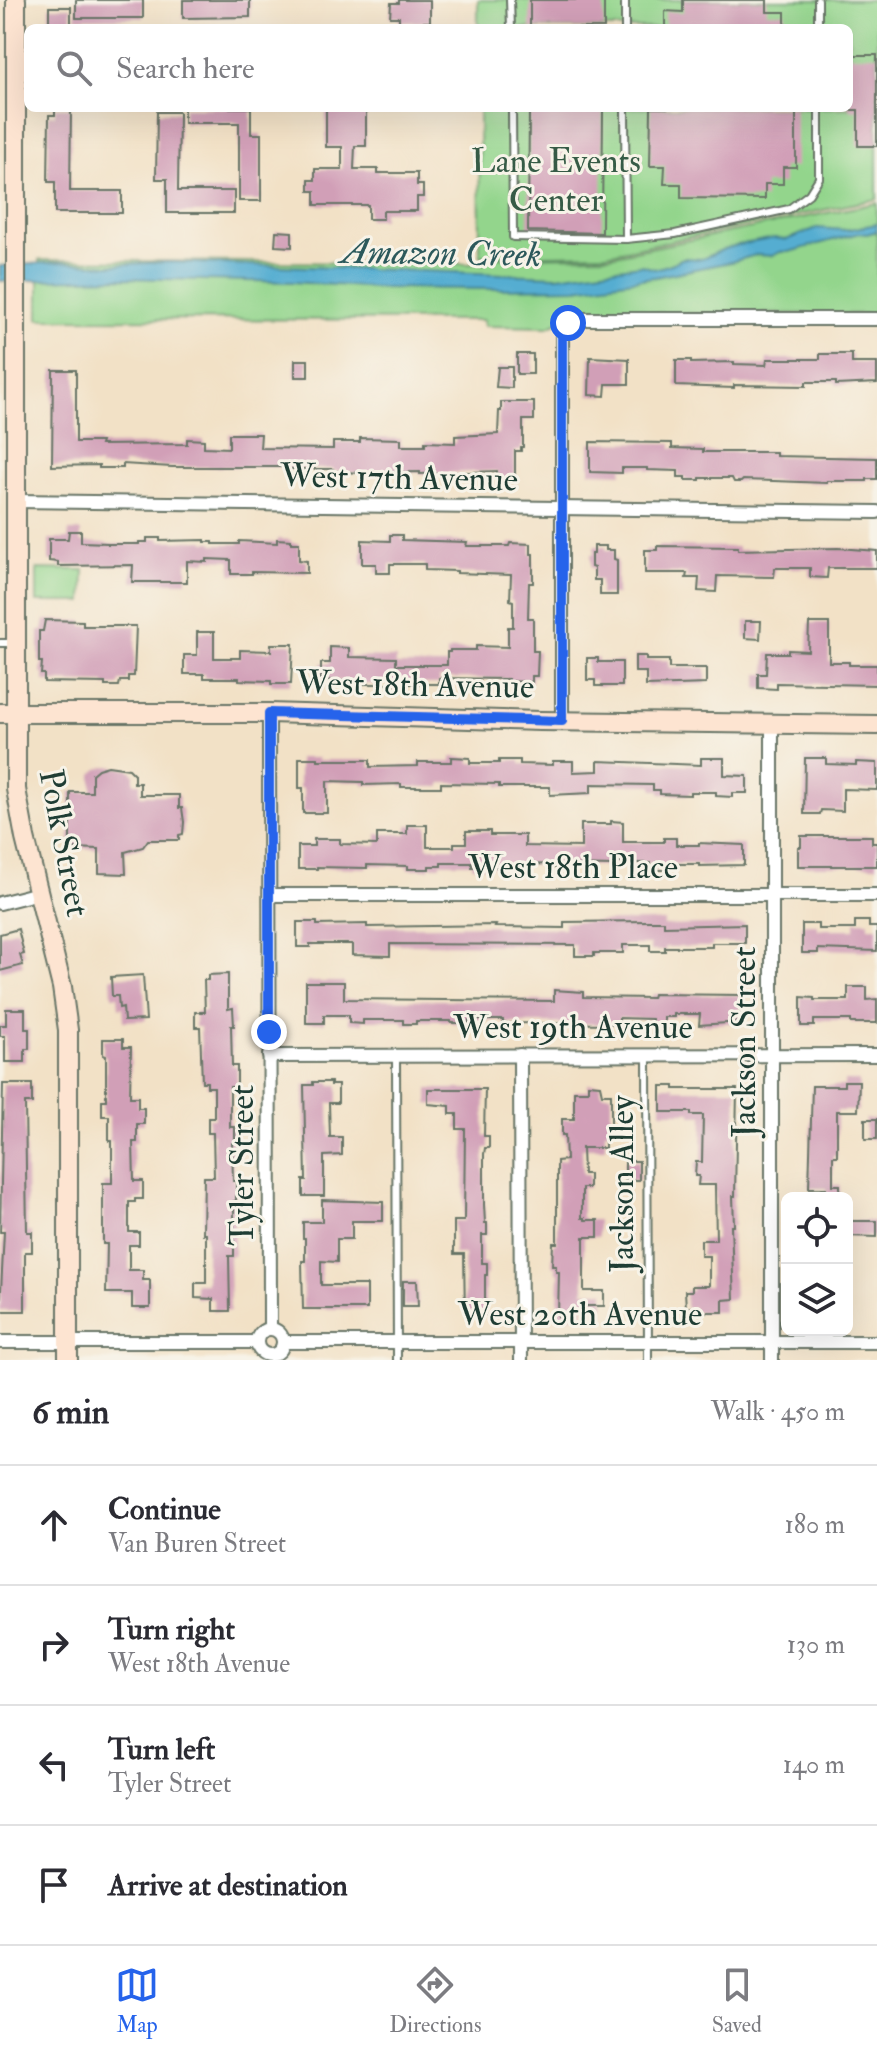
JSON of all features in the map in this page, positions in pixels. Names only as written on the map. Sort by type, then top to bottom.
[{"type":"street","name":"Polk Street","points":[[16,0],[16,286],[9,399],[16,501],[8,643],[8,713],[17,798],[62,987],[68,1030],[68,1351]]},
{"type":"street","points":[[562,721],[562,337],[568,323],[583,319],[877,319]]},
{"type":"street","name":"West 17th Avenue","points":[[16,501],[877,512]]},
{"type":"street","name":"West 18th Avenue","points":[[8,713],[269,713],[877,725]]},
{"type":"street","name":"Tyler Street","points":[[269,713],[270,1329]]},
{"type":"street","name":"Jackson Street","points":[[772,724],[772,1360]]},
{"type":"street","points":[[0,903],[39,893]]},
{"type":"street","name":"West 18th Place","points":[[270,895],[877,895]]},
{"type":"street","points":[[520,1055],[521,1360]]},
{"type":"street","name":"West 19th Avenue","points":[[269,1056],[877,1055]]},
{"type":"street","points":[[270,1329],[280,1333],[283,1342],[279,1351],[270,1357],[261,1351],[257,1342],[261,1332],[270,1329]]},
{"type":"street","points":[[0,1342],[68,1351],[257,1342]]},
{"type":"street","name":"West 20th Avenue","points":[[283,1342],[877,1342]]},
{"type":"lane","points":[[510,0],[511,24]]},
{"type":"lane","points":[[625,0],[625,24]]},
{"type":"lane","points":[[818,0],[818,24]]},
{"type":"lane","points":[[512,112],[513,237],[626,239],[675,234],[789,209],[809,194],[819,178],[819,112]]},
{"type":"lane","points":[[625,112],[626,239]]},
{"type":"lane","name":"Jackson Alley","points":[[647,1055],[648,1360]]},
{"type":"lane","points":[[396,1056],[397,1360]]},
{"type":"green space","name":"Lane Events Center","points":[[478,0],[877,0],[877,199],[607,254],[480,256],[479,112],[853,112],[853,24],[478,24]]},
{"type":"green space","points":[[877,203],[877,314],[577,313],[548,327],[484,326],[483,320],[39,319],[39,260],[484,264],[484,257],[609,256]]},
{"type":"green space","points":[[37,569],[84,570],[83,602],[37,602]]},
{"type":"water","points":[[877,224],[877,231],[772,256],[756,255],[655,277],[576,288],[378,288],[292,282],[119,278],[0,281],[0,266],[60,262],[108,265],[169,262],[557,276],[641,265],[655,269],[683,258],[702,259],[738,245],[775,238],[786,240],[817,228],[845,230]]},
{"type":"building","points":[[76,0],[143,0],[143,18],[76,18]]},
{"type":"building","points":[[183,0],[250,0],[250,17],[183,18]]},
{"type":"building","points":[[399,0],[430,0],[430,22],[399,22],[399,17],[390,17],[391,3],[399,3]]},
{"type":"building","points":[[530,0],[604,0],[604,24],[530,24]]},
{"type":"building","points":[[683,0],[767,0],[767,12],[785,12],[785,24],[665,24],[665,11],[683,12]]},
{"type":"building","points":[[49,7],[71,7],[71,24],[49,24]]},
{"type":"building","points":[[853,55],[877,55],[877,146],[858,146],[858,110],[853,110]]},
{"type":"building","points":[[55,112],[71,112],[70,191],[122,191],[122,213],[55,213],[55,182],[48,182],[49,115],[55,115]]},
{"type":"building","points":[[157,112],[179,112],[178,191],[234,191],[234,213],[167,213],[167,179],[156,179]]},
{"type":"building","points":[[184,112],[251,112],[251,134],[261,134],[261,201],[239,201],[239,123],[184,123]]},
{"type":"building","points":[[326,112],[366,112],[366,146],[355,146],[354,169],[378,169],[378,173],[417,173],[417,185],[423,185],[423,197],[417,197],[417,211],[383,211],[383,219],[368,219],[368,205],[315,205],[315,191],[309,191],[309,180],[315,180],[315,169],[342,169],[342,147],[326,147]]},
{"type":"building","points":[[529,112],[603,112],[602,233],[528,231]]},
{"type":"building","points":[[651,112],[796,112],[796,167],[783,167],[783,184],[765,184],[765,199],[681,198],[681,184],[664,184],[665,166],[650,166]]},
{"type":"building","points":[[276,231],[292,232],[292,247],[275,246]]},
{"type":"building","points":[[517,354],[533,354],[533,374],[517,374]]},
{"type":"building","points":[[820,354],[852,354],[852,363],[877,363],[877,383],[836,385],[836,382],[806,382],[806,386],[734,385],[734,388],[676,386],[676,360],[766,365],[767,359],[820,359]]},
{"type":"building","points":[[590,357],[629,359],[629,384],[606,384],[605,396],[589,395]]},
{"type":"building","points":[[295,360],[308,360],[308,377],[295,377]]},
{"type":"building","points":[[498,367],[512,367],[512,388],[496,387]]},
{"type":"building","points":[[53,370],[76,370],[76,442],[101,442],[100,445],[187,444],[187,439],[204,440],[204,447],[229,448],[229,434],[261,434],[260,448],[333,449],[333,442],[360,442],[360,438],[401,439],[401,446],[425,446],[425,442],[455,443],[455,436],[498,434],[501,402],[534,402],[534,420],[523,420],[523,447],[521,451],[515,451],[515,482],[497,481],[497,471],[420,474],[284,467],[52,466]]},
{"type":"building","points":[[590,442],[672,443],[672,448],[703,449],[703,452],[776,452],[776,456],[877,458],[877,479],[827,483],[734,482],[732,478],[685,480],[685,477],[678,477],[678,471],[647,468],[622,468],[622,473],[590,472]]},
{"type":"building","points":[[69,531],[81,531],[81,542],[108,544],[139,544],[147,542],[147,538],[160,538],[160,541],[205,540],[213,544],[291,540],[291,543],[299,543],[299,560],[307,561],[307,573],[231,574],[231,560],[207,559],[207,562],[187,561],[187,582],[132,582],[133,565],[58,566],[58,562],[49,561],[49,539],[68,539]]},
{"type":"building","points":[[390,535],[402,535],[402,540],[467,542],[466,546],[531,544],[533,583],[529,583],[528,618],[533,618],[533,651],[538,651],[537,676],[532,676],[532,682],[439,678],[439,684],[364,684],[321,680],[321,663],[330,663],[330,647],[349,648],[349,657],[396,658],[396,665],[447,665],[447,652],[450,650],[476,650],[476,646],[508,647],[508,627],[513,627],[511,575],[425,570],[425,564],[390,564],[390,573],[376,573],[376,564],[362,564],[362,540],[390,541]]},
{"type":"building","points":[[594,546],[614,550],[617,595],[600,595],[600,580],[594,580],[594,568],[591,567]]},
{"type":"building","points":[[657,546],[877,551],[877,568],[828,568],[827,578],[810,577],[810,568],[775,568],[774,577],[717,576],[716,592],[698,591],[699,578],[686,578],[687,573],[645,573],[645,550],[657,550]]},
{"type":"building","points":[[45,620],[83,621],[83,626],[136,626],[134,676],[128,676],[128,681],[120,681],[119,686],[44,682],[42,662],[39,662],[39,631],[43,631]]},
{"type":"building","points":[[745,621],[761,621],[760,639],[745,638]]},
{"type":"building","points":[[809,623],[829,623],[829,662],[877,665],[877,685],[777,683],[777,689],[758,688],[758,674],[766,674],[767,653],[808,651]]},
{"type":"building","points":[[197,632],[214,632],[214,658],[240,658],[240,650],[271,651],[271,644],[293,644],[291,684],[184,674],[184,655],[197,655]]},
{"type":"building","points":[[635,656],[646,656],[646,660],[669,660],[669,668],[706,668],[706,684],[646,686],[646,672],[635,672]]},
{"type":"building","points":[[587,658],[598,658],[598,662],[622,662],[622,686],[595,686],[595,680],[587,680]]},
{"type":"building","points":[[451,757],[470,758],[470,763],[520,760],[520,764],[553,765],[553,761],[573,761],[573,772],[598,771],[598,761],[701,765],[701,758],[724,758],[724,775],[747,776],[747,793],[732,793],[732,797],[716,796],[716,792],[660,794],[660,790],[653,790],[653,785],[591,784],[591,793],[550,795],[550,787],[441,783],[441,787],[401,787],[401,784],[363,785],[363,782],[327,781],[327,813],[303,813],[299,758],[370,760],[370,767],[451,762]]},
{"type":"building","points":[[805,758],[826,758],[826,764],[877,763],[877,790],[843,789],[843,811],[821,810],[820,814],[804,814]]},
{"type":"building","points":[[108,766],[129,769],[134,774],[134,783],[140,783],[140,795],[179,795],[179,808],[182,808],[183,834],[179,835],[179,840],[148,840],[143,847],[125,852],[126,874],[99,873],[99,849],[70,848],[70,792],[92,792],[92,774]]},
{"type":"building","points":[[611,821],[623,822],[623,842],[664,842],[664,838],[676,838],[676,845],[744,845],[744,865],[669,864],[669,870],[651,870],[651,863],[552,868],[552,864],[472,867],[472,863],[441,863],[441,866],[429,866],[429,869],[367,865],[367,868],[298,869],[298,846],[314,846],[314,839],[340,839],[340,844],[377,845],[377,834],[407,834],[407,825],[427,825],[427,847],[454,847],[454,843],[466,843],[466,831],[490,831],[490,835],[525,835],[525,846],[581,847],[581,824],[611,824]]},
{"type":"building","points":[[801,836],[872,836],[872,843],[877,843],[877,866],[798,866]]},
{"type":"building","points":[[664,921],[664,926],[745,924],[745,943],[665,947],[665,951],[650,951],[650,945],[623,945],[623,953],[594,953],[594,956],[575,956],[575,945],[390,944],[390,956],[352,955],[352,944],[297,947],[297,922],[317,922],[317,925],[367,924],[367,927],[496,925],[564,928],[564,922]]},
{"type":"building","points":[[855,921],[869,921],[869,927],[877,927],[877,951],[818,949],[818,953],[802,953],[802,924],[818,924],[818,929],[855,929]]},
{"type":"building","points":[[18,929],[24,954],[20,955],[23,965],[0,971],[0,934]]},
{"type":"building","points":[[228,974],[228,1009],[233,1008],[234,1026],[231,1026],[232,1066],[237,1066],[237,1087],[230,1087],[230,1127],[235,1127],[235,1143],[232,1143],[233,1181],[236,1181],[234,1256],[229,1256],[230,1311],[213,1311],[213,1299],[195,1298],[195,1283],[206,1283],[204,1177],[214,1177],[213,1133],[208,1133],[208,1118],[214,1118],[214,1087],[207,1087],[207,1082],[202,1082],[200,1027],[195,1027],[195,1012],[205,1012],[204,980],[208,980],[208,975]]},
{"type":"building","points":[[143,975],[146,1020],[124,1021],[118,996],[112,996],[111,977]]},
{"type":"building","points":[[306,982],[344,982],[344,999],[554,1001],[554,990],[583,992],[583,997],[741,995],[741,1022],[699,1025],[700,1014],[674,1014],[674,1017],[664,1017],[664,1023],[652,1023],[652,1019],[619,1018],[619,1024],[469,1020],[469,1023],[416,1021],[416,1024],[403,1024],[403,1020],[363,1020],[363,1024],[349,1023],[349,1015],[324,1015],[324,1023],[306,1023]]},
{"type":"building","points":[[848,987],[867,987],[867,1000],[877,999],[877,1023],[814,1020],[814,1026],[801,1026],[801,997],[848,1000]]},
{"type":"building","points":[[6,1009],[25,1009],[29,1049],[25,1049],[25,1062],[5,1062],[5,1036],[0,1036],[0,1025],[6,1025]]},
{"type":"building","points":[[103,1039],[123,1039],[123,1047],[131,1047],[130,1097],[138,1097],[138,1108],[144,1108],[144,1124],[137,1124],[137,1142],[133,1142],[134,1181],[143,1181],[143,1199],[129,1202],[129,1232],[139,1232],[139,1245],[129,1245],[129,1270],[143,1270],[143,1280],[150,1280],[150,1308],[132,1308],[132,1293],[106,1293],[103,1183],[112,1183],[112,1141],[109,1141],[109,1116],[102,1116],[102,1100],[106,1100]]},
{"type":"building","points":[[844,1081],[859,1081],[858,1111],[837,1111],[837,1156],[833,1156],[833,1185],[840,1185],[840,1192],[809,1188],[812,1086],[844,1086]]},
{"type":"building","points":[[313,1082],[338,1085],[338,1103],[329,1103],[330,1137],[342,1137],[342,1155],[324,1156],[324,1196],[303,1196],[303,1180],[306,1180],[304,1085],[313,1085]]},
{"type":"building","points":[[3,1084],[32,1084],[32,1103],[25,1103],[27,1232],[32,1232],[32,1252],[25,1252],[25,1311],[0,1311],[4,1232],[0,1232]]},
{"type":"building","points":[[588,1084],[600,1085],[602,1094],[611,1094],[611,1131],[605,1131],[605,1148],[582,1148],[583,1174],[589,1174],[589,1188],[582,1188],[582,1218],[598,1220],[598,1237],[584,1237],[584,1291],[604,1291],[604,1306],[583,1306],[583,1313],[558,1317],[559,1272],[556,1272],[556,1266],[552,1266],[553,1243],[557,1243],[557,1161],[566,1160],[562,1119],[574,1119],[574,1091],[588,1091]]},
{"type":"building","points":[[661,1086],[674,1086],[674,1089],[737,1089],[734,1226],[731,1226],[734,1299],[723,1300],[723,1312],[693,1312],[693,1307],[686,1308],[685,1291],[692,1291],[692,1286],[709,1286],[709,1256],[701,1256],[701,1240],[716,1240],[715,1185],[698,1185],[699,1176],[695,1176],[696,1162],[702,1162],[703,1115],[661,1112]]},
{"type":"building","points":[[428,1089],[485,1089],[484,1136],[489,1136],[489,1148],[485,1148],[484,1154],[487,1235],[482,1235],[482,1263],[487,1263],[485,1315],[465,1315],[464,1254],[454,1254],[454,1221],[464,1221],[465,1129],[457,1129],[457,1114],[450,1114],[450,1106],[428,1104]]},
{"type":"building","points":[[865,1119],[877,1119],[877,1139],[865,1139]]},
{"type":"building","points":[[625,1161],[639,1161],[639,1180],[625,1180]]},
{"type":"building","points":[[322,1200],[383,1202],[383,1221],[352,1221],[352,1239],[337,1239],[337,1262],[321,1261],[321,1285],[367,1285],[367,1309],[303,1309],[303,1222],[322,1222]]},
{"type":"building","points":[[853,1221],[877,1221],[877,1237],[853,1236]]},
{"type":"building","points":[[403,1281],[417,1281],[418,1306],[403,1306]]},
{"type":"route","points":[[269,1032],[269,713],[562,721],[562,337],[568,323]]},
{"type":"water label","name":"Amazon Creek","points":[[441,253]]}]
